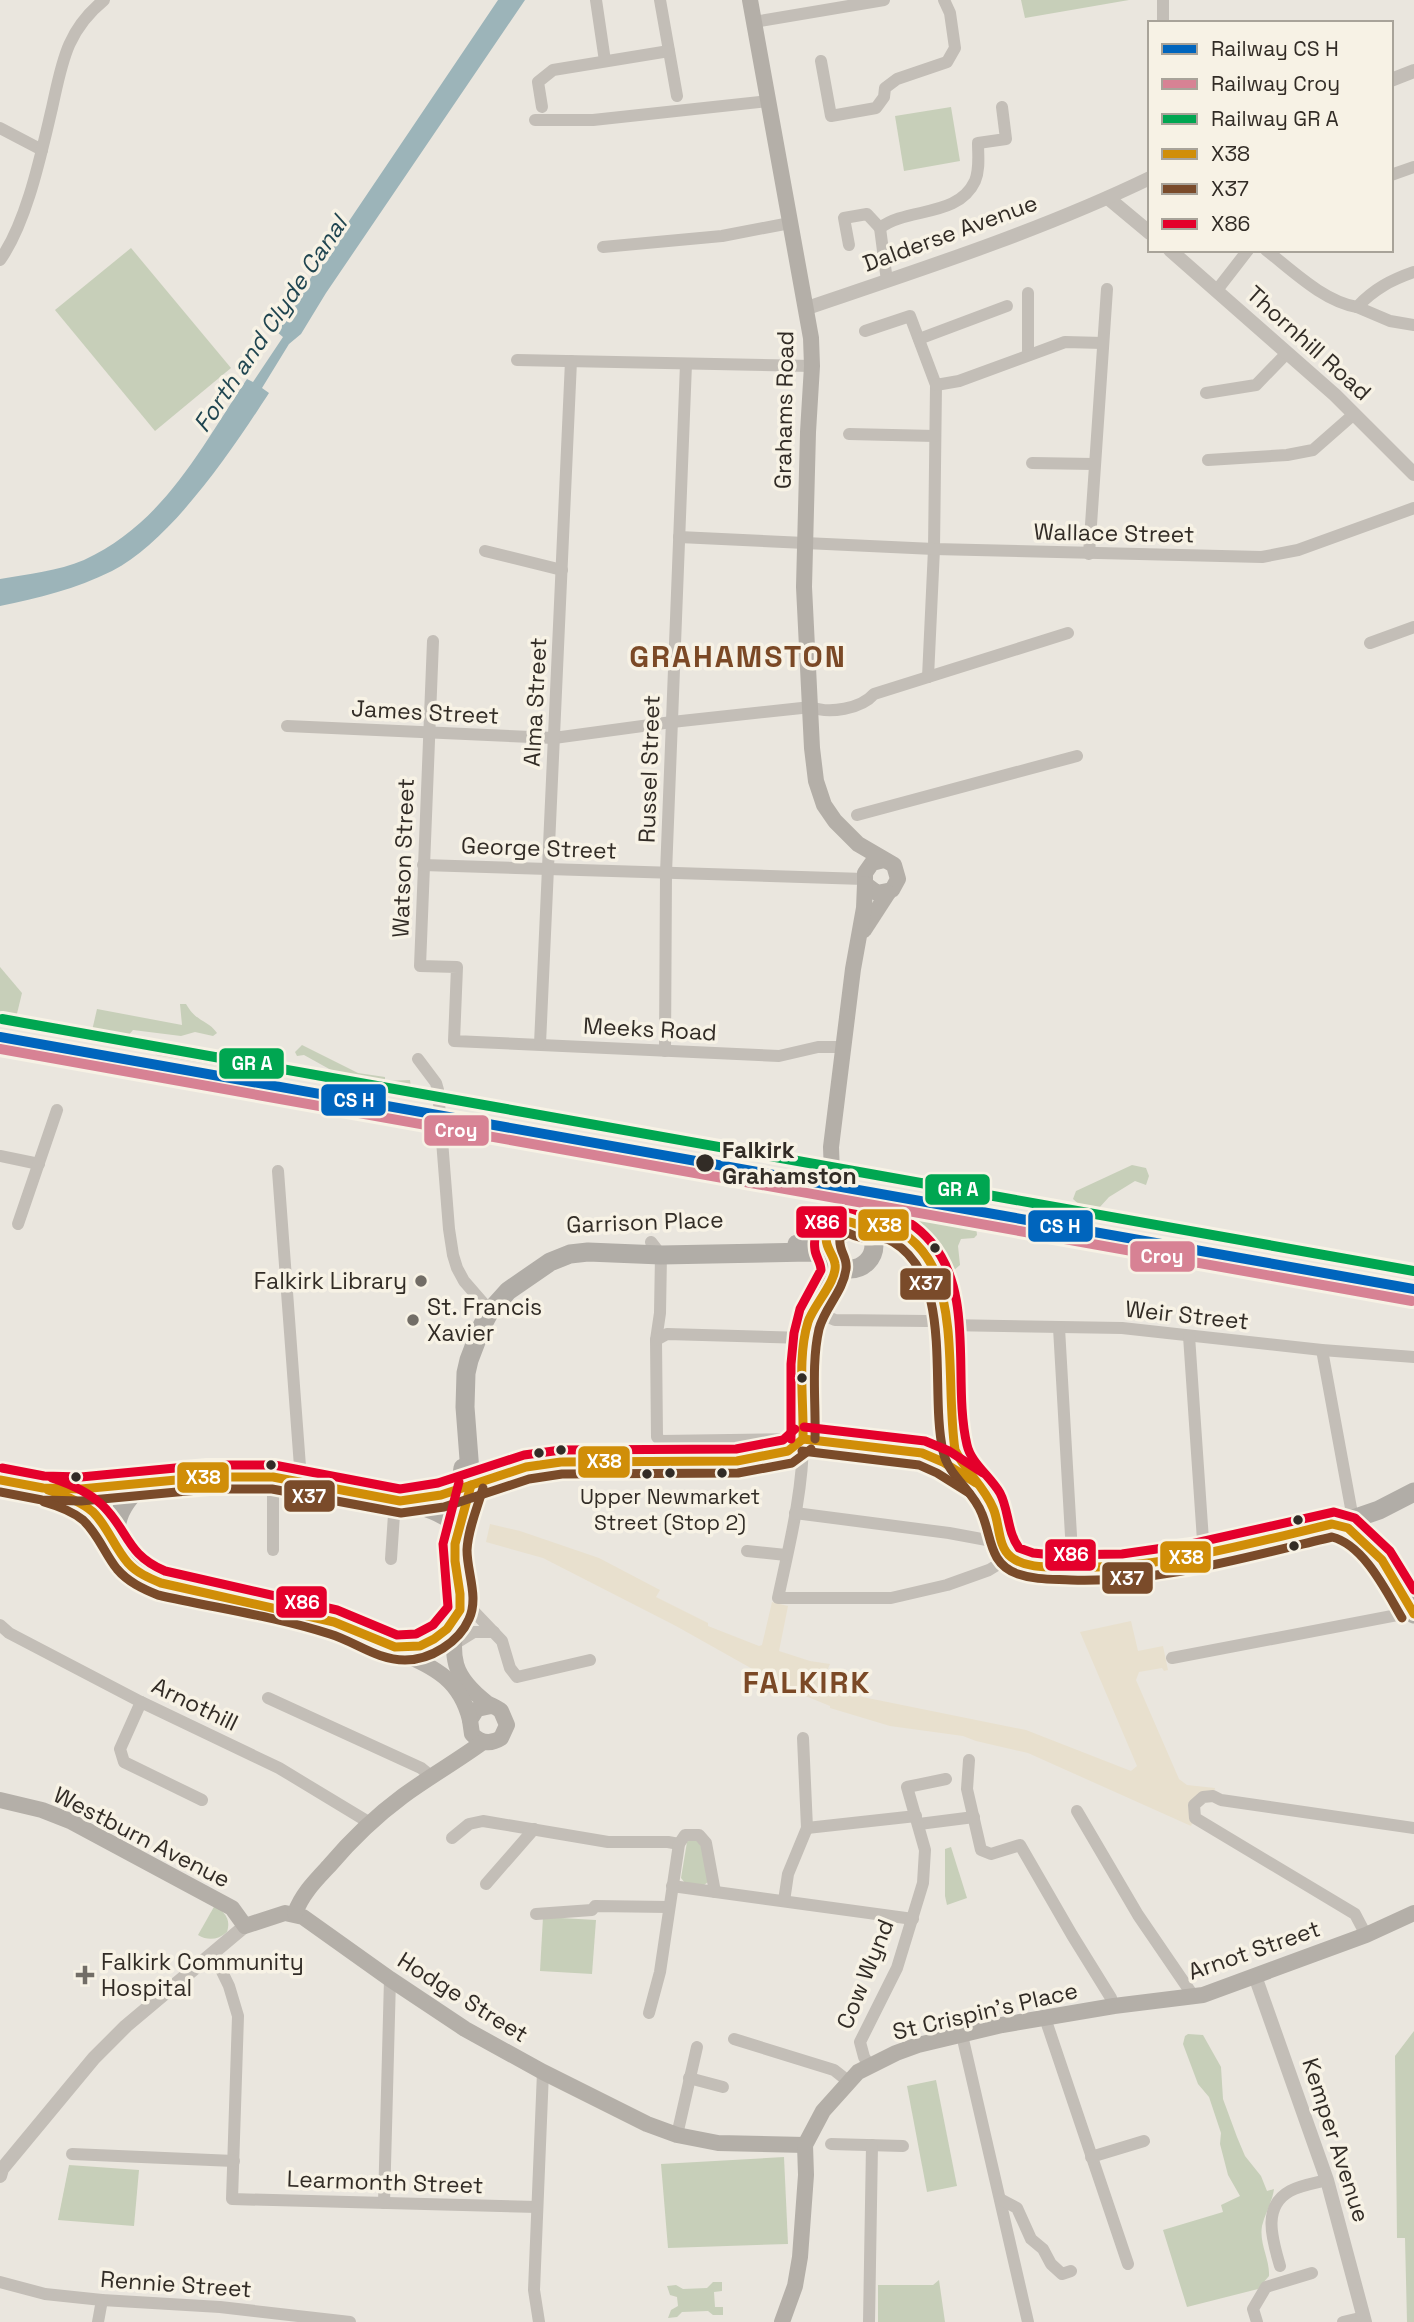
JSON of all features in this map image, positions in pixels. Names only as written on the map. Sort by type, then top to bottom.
[{"type":"main road","name":"Grahams Road","points":[[750,0],[807,308],[812,366],[807,432],[804,632],[812,748],[824,805],[862,865],[865,879]]},
{"type":"main road","name":"Grahams Road","points":[[835,821],[858,844],[884,860]]},
{"type":"main road","points":[[858,942],[888,893],[897,884],[898,875],[894,865],[884,860],[872,863],[865,879],[864,908],[858,942],[843,1047],[834,1120],[831,1163],[838,1197],[831,1245],[831,1285],[813,1310],[805,1338],[803,1439],[898,1449],[934,1457],[981,1488],[991,1503],[1007,1551],[1028,1564],[1069,1561],[1129,1566],[1187,1559],[1332,1524],[1352,1510],[1379,1510],[1414,1493]]},
{"type":"main road","points":[[865,879],[877,893],[888,893]]},
{"type":"main road","points":[[831,1245],[848,1268],[858,1267],[870,1257],[874,1245],[872,1237],[838,1197]]},
{"type":"main road","points":[[831,1245],[844,1221],[888,1226],[918,1246],[934,1268],[950,1325],[952,1438],[960,1462],[973,1481]]},
{"type":"main road","name":"Garrison Place","points":[[466,1487],[465,1352],[499,1281],[538,1254],[578,1243],[656,1249],[831,1245]]},
{"type":"main road","points":[[934,1457],[945,1450],[952,1438]]},
{"type":"main road","points":[[43,1488],[81,1489],[208,1477],[273,1477],[301,1480],[397,1500],[444,1514],[458,1527]]},
{"type":"main road","points":[[0,1480],[43,1488],[88,1508],[102,1522],[131,1567],[145,1577],[336,1623],[447,1678],[462,1696],[475,1732],[495,1741],[506,1731],[505,1716],[461,1678],[455,1667],[453,1644],[458,1606],[455,1552],[466,1487],[441,1495],[397,1500]]},
{"type":"main road","points":[[117,1547],[117,1521],[120,1511],[129,1496],[145,1484]]},
{"type":"main road","points":[[1370,1542],[1367,1528],[1377,1516],[1414,1493]]},
{"type":"main road","points":[[1352,1510],[1414,1613]]},
{"type":"main road","points":[[1332,1524],[1348,1528],[1382,1560]]},
{"type":"main road","points":[[382,1644],[403,1648],[418,1647],[440,1635],[458,1606]]},
{"type":"main road","points":[[245,1926],[297,1908],[345,1847],[370,1823],[402,1797],[467,1754],[475,1732],[477,1709],[491,1706]]},
{"type":"main road","name":"Westburn Avenue","points":[[0,1800],[42,1810],[70,1821],[232,1908],[245,1926]]},
{"type":"main road","name":"Hodge Street","points":[[297,1908],[390,1979],[465,2029],[625,2113],[677,2135],[718,2143],[805,2145]]},
{"type":"main road","name":"Arnot Street","points":[[1114,2006],[1194,1997],[1366,1935],[1414,1913]]},
{"type":"main road","name":"St Crispin's Place","points":[[869,2065],[918,2045],[1114,2006]]},
{"type":"main road","points":[[782,2322],[795,2286],[800,2257],[806,2175],[805,2145],[823,2111],[848,2081],[869,2065]]},
{"type":"street","points":[[0,260],[14,236],[42,150],[62,59],[80,24],[104,0]]},
{"type":"street","points":[[596,0],[605,61]]},
{"type":"street","points":[[660,0],[677,96]]},
{"type":"street","points":[[754,22],[884,0]]},
{"type":"street","points":[[821,61],[831,116],[876,108],[884,97],[885,88],[897,79],[947,62],[955,48],[950,13],[944,0]]},
{"type":"street","points":[[1163,0],[1163,21]]},
{"type":"street","points":[[542,107],[538,82],[553,70],[669,51]]},
{"type":"street","points":[[1393,79],[1414,71]]},
{"type":"street","points":[[535,120],[593,120],[768,101]]},
{"type":"street","points":[[880,228],[890,220],[945,206],[967,192],[975,181],[978,143],[1006,139],[1002,107]]},
{"type":"street","points":[[0,128],[42,150]]},
{"type":"street","points":[[1393,174],[1414,167]]},
{"type":"street","name":"Dalderse Avenue","points":[[807,308],[887,281],[1108,198],[1148,179]]},
{"type":"street","points":[[1108,198],[1148,231]]},
{"type":"street","points":[[849,245],[844,218],[867,214],[880,228],[887,281]]},
{"type":"street","points":[[603,247],[722,236],[790,223]]},
{"type":"street","name":"Thornhill Road","points":[[1172,252],[1354,414],[1414,474]]},
{"type":"street","points":[[1217,290],[1246,252]]},
{"type":"street","points":[[1269,252],[1321,292],[1342,304],[1357,307],[1390,321],[1414,325]]},
{"type":"street","points":[[1357,307],[1372,292],[1392,280],[1414,272]]},
{"type":"street","points":[[1089,554],[1107,289]]},
{"type":"street","points":[[1028,293],[1028,355]]},
{"type":"street","points":[[919,339],[1007,306]]},
{"type":"street","points":[[865,331],[910,316],[936,384],[934,549],[928,677]]},
{"type":"street","points":[[936,384],[959,381],[1065,342],[1103,343]]},
{"type":"street","points":[[1206,393],[1256,385],[1287,353]]},
{"type":"street","points":[[516,360],[812,366]]},
{"type":"street","name":"Alma Street","points":[[540,1044],[571,361]]},
{"type":"street","name":"Russel Street","points":[[665,1051],[666,873],[686,364]]},
{"type":"street","points":[[1208,460],[1287,455],[1313,450],[1354,414]]},
{"type":"street","points":[[849,434],[935,436]]},
{"type":"street","points":[[1032,463],[1094,464]]},
{"type":"street","name":"Wallace Street","points":[[679,537],[934,549],[1262,557],[1298,550],[1414,508]]},
{"type":"street","points":[[485,551],[562,570]]},
{"type":"street","points":[[1370,643],[1414,627]]},
{"type":"street","name":"James Street","points":[[287,726],[554,738],[811,707],[820,710],[842,709],[870,699],[874,694],[1068,633]]},
{"type":"street","name":"Watson Street","points":[[433,641],[420,965],[457,967],[454,1041]]},
{"type":"street","points":[[857,815],[1077,756]]},
{"type":"street","name":"George Street","points":[[423,865],[865,879]]},
{"type":"street","name":"Meeks Road","points":[[454,1041],[779,1056],[818,1047],[843,1047]]},
{"type":"street","points":[[418,1059],[436,1083],[453,1255],[464,1281],[486,1306]]},
{"type":"street","points":[[18,1224],[57,1110]]},
{"type":"street","points":[[0,1156],[38,1164]]},
{"type":"street","points":[[278,1171],[301,1480]]},
{"type":"street","points":[[656,1249],[660,1313],[656,1340],[655,1432],[661,1441],[803,1439]]},
{"type":"street","points":[[824,1296],[828,1317],[835,1320],[927,1321],[937,1317],[943,1303]]},
{"type":"street","name":"Weir Street","points":[[950,1325],[1122,1328],[1322,1350],[1414,1357]]},
{"type":"street","points":[[1059,1328],[1069,1561]]},
{"type":"street","points":[[656,1340],[667,1334],[805,1338]]},
{"type":"street","points":[[1189,1336],[1204,1555]]},
{"type":"street","points":[[1322,1350],[1352,1510]]},
{"type":"street","points":[[466,1487],[548,1462],[751,1460],[788,1451],[803,1439]]},
{"type":"street","points":[[795,1513],[949,1533],[1007,1551],[1002,1562],[989,1570],[903,1597],[875,1600],[778,1598],[803,1465],[803,1439]]},
{"type":"street","points":[[273,1477],[273,1550]]},
{"type":"street","points":[[391,1559],[397,1500]]},
{"type":"street","points":[[747,1551],[786,1555]]},
{"type":"street","points":[[458,1606],[502,1641],[510,1668],[517,1676],[542,1673],[590,1660]]},
{"type":"street","points":[[1172,1658],[1414,1613]]},
{"type":"street","name":"Arnothill","points":[[0,1625],[9,1633],[141,1702],[279,1768],[370,1823]]},
{"type":"street","points":[[453,1644],[474,1632],[494,1632]]},
{"type":"street","points":[[268,1698],[421,1768],[432,1777]]},
{"type":"street","points":[[141,1702],[120,1749],[124,1762],[202,1800]]},
{"type":"street","points":[[784,1901],[788,1874],[807,1828],[803,1738]]},
{"type":"street","points":[[969,1760],[967,1789],[981,1850],[987,1853],[1020,1845],[1114,2006]]},
{"type":"street","name":"Cow Wynd","points":[[869,2065],[860,2042],[897,1968],[923,1883],[925,1850],[907,1787],[946,1779]]},
{"type":"street","points":[[1366,1935],[1355,1914],[1195,1818],[1194,1805],[1208,1796],[1414,1828]]},
{"type":"street","points":[[1077,1811],[1138,1914],[1194,1997]]},
{"type":"street","points":[[807,1828],[974,1817]]},
{"type":"street","points":[[452,1838],[469,1825],[483,1821],[608,1842],[679,1844]]},
{"type":"street","points":[[486,1884],[534,1829]]},
{"type":"street","points":[[649,2013],[660,1972],[679,1844],[681,1839],[690,1834],[704,1839],[715,1892]]},
{"type":"street","points":[[672,1886],[913,1919]]},
{"type":"street","points":[[537,1914],[593,1910],[595,1906],[668,1907]]},
{"type":"street","points":[[1,2171],[94,2058],[126,2026],[245,1926]]},
{"type":"street","points":[[72,2154],[234,2161],[238,2016],[229,1986],[213,1953]]},
{"type":"street","name":"Kemper Avenue","points":[[1255,1976],[1327,2180],[1364,2319]]},
{"type":"street","points":[[384,2203],[390,1979]]},
{"type":"street","points":[[1045,2018],[1128,2264]]},
{"type":"street","points":[[962,2035],[1028,2322]]},
{"type":"street","points":[[734,2039],[834,2070],[848,2081]]},
{"type":"street","points":[[677,2135],[696,2046]]},
{"type":"street","points":[[539,2322],[534,2290],[543,2071]]},
{"type":"street","points":[[689,2078],[723,2087]]},
{"type":"street","points":[[1091,2157],[1144,2141]]},
{"type":"street","points":[[831,2144],[903,2146]]},
{"type":"street","points":[[869,2322],[872,2145]]},
{"type":"street","name":"Learmonth Street","points":[[234,2161],[232,2199],[537,2207]]},
{"type":"street","points":[[1280,2266],[1270,2222],[1281,2198],[1292,2190],[1327,2180]]},
{"type":"street","points":[[1000,2199],[1017,2208],[1031,2239],[1043,2249],[1051,2264],[1062,2273],[1072,2271]]},
{"type":"street","points":[[1257,2322],[1254,2309],[1266,2287],[1312,2273]]},
{"type":"street","name":"Rennie Street","points":[[0,2281],[45,2294],[220,2307],[350,2322]]},
{"type":"street","points":[[98,2322],[102,2300]]},
{"type":"street","points":[[217,2322],[220,2307]]},
{"type":"street","points":[[1343,2322],[1364,2319]]},
{"type":"green space","points":[[1021,0],[1129,0],[1025,18]]},
{"type":"green space","points":[[951,107],[960,161],[904,171],[895,116]]},
{"type":"green space","points":[[131,248],[231,368],[155,431],[55,310]]},
{"type":"green space","points":[[0,967],[22,993],[14,1026],[0,1024]]},
{"type":"green space","points":[[180,1004],[186,1004],[194,1015],[217,1033],[213,1036],[195,1032],[181,1036],[133,1030],[120,1045],[34,1030],[29,1021],[91,1035],[97,1009],[182,1025]]},
{"type":"green space","points":[[302,1045],[358,1073],[385,1077],[385,1081],[410,1080],[411,1088],[430,1090],[432,1102],[156,1055],[154,1051],[156,1049],[326,1077],[331,1070],[304,1055],[297,1056],[295,1052]]},
{"type":"green space","points":[[1132,1165],[1146,1168],[1149,1176],[1146,1185],[1135,1181],[1109,1197],[1099,1208],[1082,1207],[1073,1199],[1076,1191]]},
{"type":"green space","points":[[863,1200],[976,1225],[977,1235],[974,1238],[961,1239],[958,1246],[960,1265],[953,1271],[954,1293],[939,1252],[930,1239],[905,1221],[866,1207]]},
{"type":"green space","points":[[690,1840],[701,1844],[708,1882],[704,1885],[685,1883],[681,1878],[687,1842]]},
{"type":"green space","points":[[951,1847],[967,1898],[947,1905],[945,1849]]},
{"type":"green space","points":[[215,1905],[226,1917],[227,1932],[217,1938],[202,1937],[198,1935]]},
{"type":"green space","points":[[543,1917],[596,1920],[592,1974],[540,1971]]},
{"type":"green space","points":[[1414,2031],[1414,2322],[1407,2322],[1405,2238],[1397,2238],[1395,2056]]},
{"type":"green space","points":[[1188,2034],[1203,2035],[1221,2067],[1223,2099],[1245,2156],[1261,2176],[1267,2191],[1274,2189],[1261,2233],[1269,2276],[1258,2289],[1187,2307],[1163,2230],[1223,2212],[1221,2205],[1240,2196],[1228,2175],[1220,2144],[1221,2133],[1209,2097],[1198,2084],[1183,2044]]},
{"type":"green space","points":[[936,2080],[957,2186],[927,2192],[907,2086]]},
{"type":"green space","points":[[784,2157],[788,2244],[668,2248],[661,2164]]},
{"type":"green space","points":[[69,2165],[139,2170],[134,2226],[58,2220]]},
{"type":"green space","points":[[939,2280],[945,2322],[878,2322],[878,2285],[933,2285]]},
{"type":"green space","points":[[713,2282],[722,2282],[722,2291],[714,2292],[715,2307],[723,2307],[723,2315],[713,2315],[708,2311],[682,2312],[677,2317],[668,2318],[671,2310],[678,2306],[677,2297],[670,2295],[667,2286],[676,2285],[683,2289],[707,2288]]},
{"type":"shaded area","points":[[490,1524],[520,1531],[599,1558],[660,1590],[656,1597],[708,1623],[708,1626],[759,1646],[762,1645],[772,1602],[788,1606],[779,1651],[830,1664],[827,1671],[818,1669],[816,1677],[825,1679],[824,1684],[838,1688],[838,1692],[1026,1730],[1131,1771],[1137,1766],[1080,1632],[1131,1621],[1138,1651],[1163,1646],[1168,1670],[1164,1671],[1162,1668],[1139,1672],[1136,1680],[1179,1779],[1187,1785],[1215,1788],[1213,1796],[1203,1797],[1191,1826],[1028,1753],[963,1736],[890,1726],[830,1708],[786,1688],[676,1626],[543,1558],[486,1542]]},
{"type":"water","points":[[498,0],[525,0],[301,334],[289,344],[262,388],[269,393],[199,492],[157,538],[112,571],[71,588],[0,606],[0,579],[53,570],[84,560],[137,526],[178,482],[247,379],[253,382],[283,337],[277,332],[283,319]]},
{"type":"transit line","points":[[2,1019],[1414,1271]]},
{"type":"transit line","points":[[0,1037],[1414,1289]]},
{"type":"transit line","name":"X86","points":[[791,1439],[791,1364],[794,1333],[800,1309],[821,1270],[815,1250],[818,1228],[826,1217],[846,1208],[866,1214],[889,1213],[909,1222],[921,1232],[945,1263],[958,1313],[961,1394],[967,1445],[972,1458],[1000,1493],[1012,1535],[1019,1548],[1053,1555],[1122,1554],[1191,1544],[1334,1512],[1355,1518],[1390,1551],[1414,1590]]},
{"type":"transit line","name":"X38","points":[[803,1439],[802,1365],[805,1336],[808,1322],[835,1270],[834,1259],[827,1246],[827,1236],[834,1226],[842,1222],[864,1226],[885,1225],[902,1232],[916,1244],[936,1275],[949,1339],[955,1450],[989,1500],[1003,1547],[1011,1557],[1029,1565],[1043,1567],[1131,1565],[1199,1555],[1332,1524],[1348,1528],[1382,1560],[1414,1614]]},
{"type":"transit line","name":"X37","points":[[815,1439],[814,1370],[817,1342],[822,1321],[844,1277],[846,1261],[840,1247],[840,1238],[848,1233],[863,1238],[885,1239],[893,1242],[912,1259],[925,1282],[936,1338],[939,1426],[943,1451],[950,1468],[978,1505],[993,1549],[1009,1570],[1044,1579],[1104,1580],[1137,1577],[1203,1567],[1332,1537],[1344,1542],[1364,1559],[1402,1618]]},
{"type":"transit line","name":"X86","points":[[804,1427],[925,1441],[949,1451],[983,1473]]},
{"type":"transit line","name":"X86","points":[[2,1468],[44,1476],[81,1477],[207,1465],[274,1465],[400,1489],[438,1483],[524,1455],[561,1450],[736,1449],[783,1440],[795,1429]]},
{"type":"transit line","name":"X38","points":[[803,1439],[922,1453],[943,1462],[976,1483]]},
{"type":"transit line","name":"X38","points":[[0,1480],[43,1488],[81,1489],[208,1477],[273,1477],[400,1501],[441,1495],[526,1467],[561,1462],[737,1461],[788,1451],[803,1439]]},
{"type":"transit line","name":"X37","points":[[0,1492],[42,1500],[81,1501],[209,1489],[272,1489],[401,1513],[444,1507],[529,1479],[562,1474],[738,1473],[792,1463],[811,1449]]},
{"type":"transit line","name":"X37","points":[[802,1451],[919,1465],[969,1493]]},
{"type":"transit line","name":"X86","points":[[52,1478],[78,1488],[96,1499],[142,1557],[165,1571],[337,1610],[397,1635],[416,1634],[433,1625],[448,1607],[443,1544],[459,1482]]},
{"type":"transit line","name":"X38","points":[[48,1490],[72,1499],[93,1512],[128,1563],[152,1579],[334,1622],[395,1647],[420,1646],[434,1639],[447,1629],[460,1610],[455,1544],[471,1485]]},
{"type":"transit line","name":"X37","points":[[44,1502],[65,1509],[83,1520],[121,1574],[152,1593],[309,1628],[340,1637],[385,1657],[405,1660],[425,1657],[443,1648],[458,1635],[469,1619],[473,1602],[467,1550],[483,1488]]},
{"type":"rail line","name":"Croy","points":[[0,1049],[1412,1301]]},
{"type":"place","name":"Falkirk Grahamston","points":[[705,1163]]},
{"type":"place","name":"Falkirk Library","points":[[421,1281]]},
{"type":"place","name":"St. Francis Xavier","points":[[413,1320]]},
{"type":"place","name":"Upper Newmarket Street (Stop 2)","points":[[670,1473]]},
{"type":"place","name":"Falkirk Community Hospital","points":[[85,1975]]},
{"type":"district","name":"GRAHAMSTON","points":[[738,656]]},
{"type":"district","name":"FALKIRK","points":[[807,1682]]},
{"type":"water label","name":"Forth and Clyde Canal","points":[[270,324]]}]
